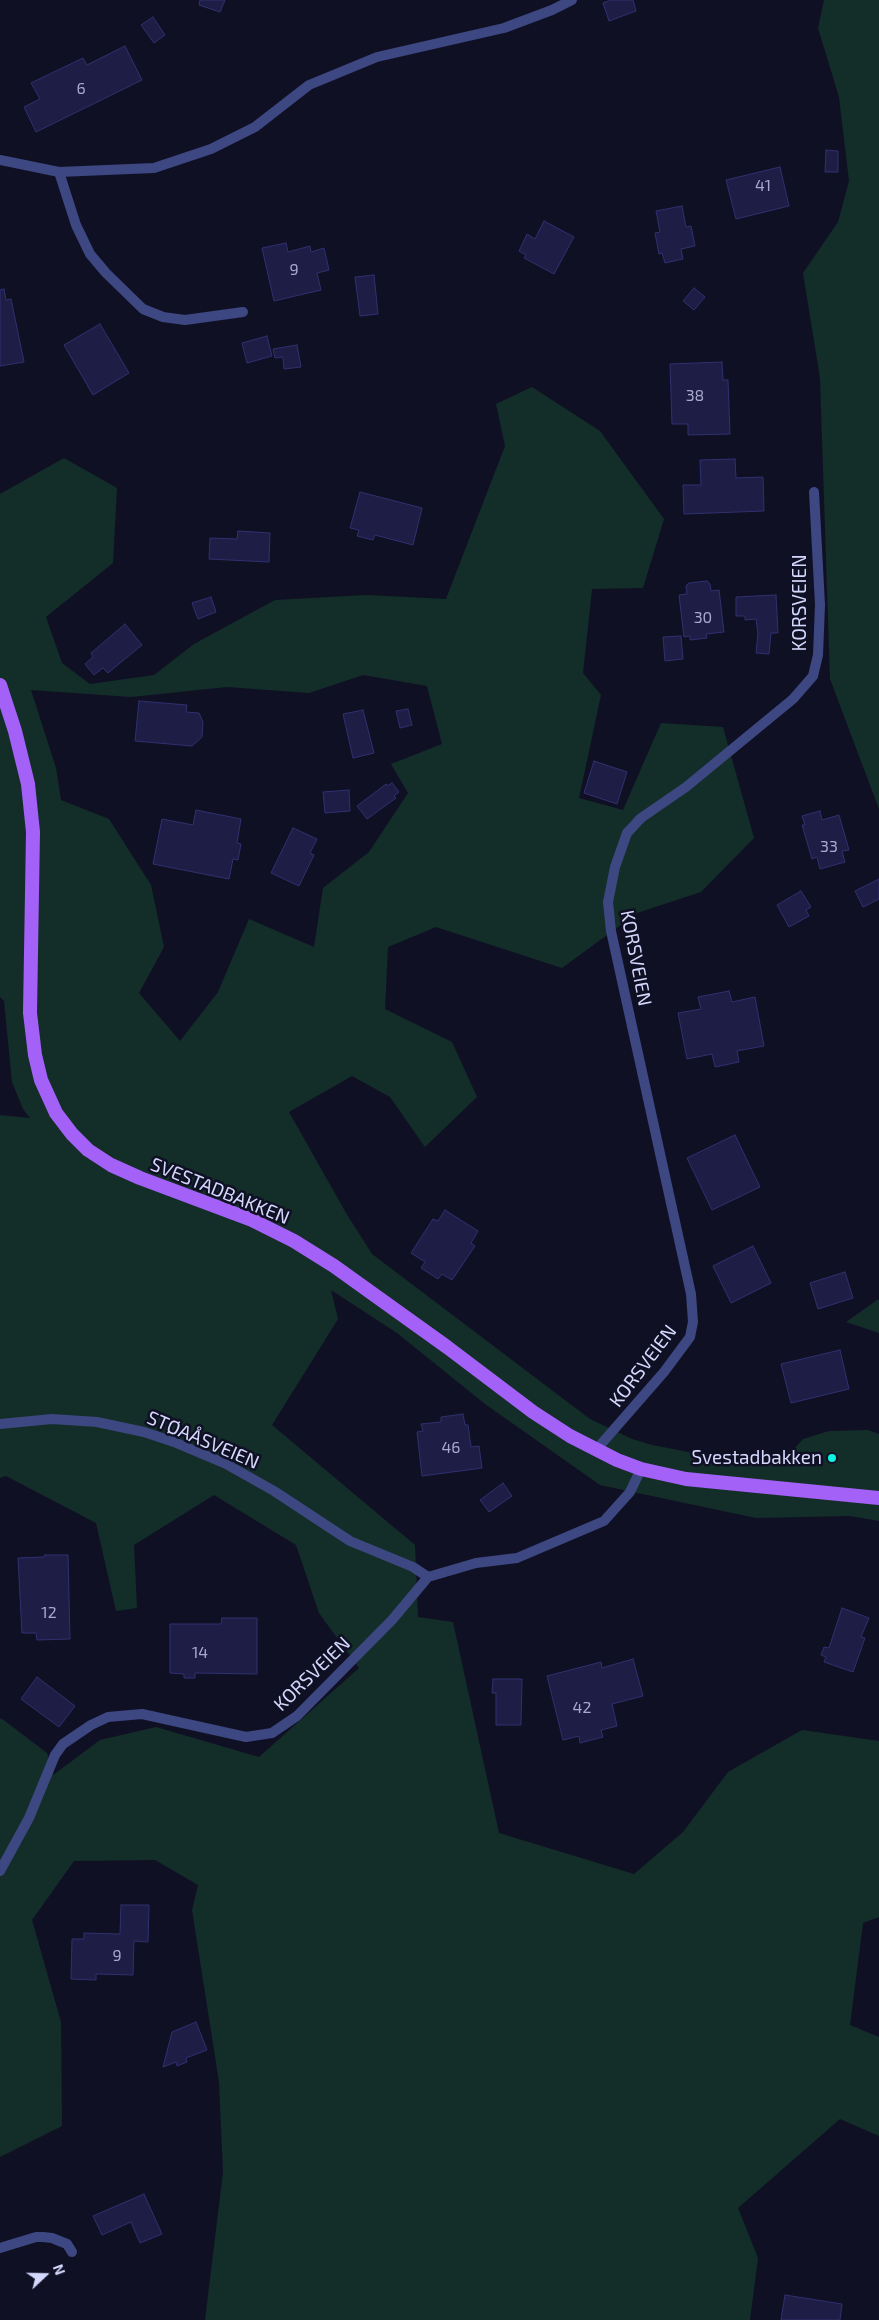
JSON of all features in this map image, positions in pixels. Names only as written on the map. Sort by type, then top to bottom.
[{"type":"main road","name":"SVESTADBAKKEN","points":[[0,685],[16,731],[28,784],[33,832],[30,1013],[34,1055],[41,1080],[56,1113],[72,1134],[88,1150],[103,1160],[140,1178],[252,1220],[294,1241],[342,1271],[533,1412],[596,1450],[641,1469],[686,1479],[879,1498]]},
{"type":"street","points":[[0,160],[59,172],[154,168],[211,149],[255,126],[309,85],[377,57],[504,28],[552,10],[572,0]]},
{"type":"street","points":[[59,172],[76,225],[90,254],[106,273],[143,309],[163,317],[185,320],[243,312]]},
{"type":"street","name":"KORSVEIEN","points":[[596,1450],[664,1372],[690,1337],[693,1322],[691,1294],[611,931],[608,902],[615,867],[627,833],[642,818],[686,787],[793,699],[813,676],[818,655],[820,604],[814,492]]},
{"type":"street","name":"STØAÅSVEIEN","points":[[0,1424],[52,1419],[97,1422],[136,1430],[174,1442],[226,1464],[274,1490],[350,1541],[412,1567],[428,1577]]},
{"type":"street","points":[[428,1577],[476,1563],[517,1558],[604,1521],[630,1492],[641,1469]]},
{"type":"street","name":"KORSVEIEN","points":[[0,1871],[29,1818],[55,1755],[64,1744],[77,1734],[108,1717],[125,1714],[142,1714],[166,1718],[246,1737],[272,1733],[297,1716],[392,1620],[428,1577]]},
{"type":"street","points":[[0,2248],[36,2237],[43,2237],[52,2238],[67,2244],[72,2252]]},
{"type":"green space","points":[[824,0],[879,0],[879,809],[830,679],[820,378],[803,273],[838,222],[849,181],[839,97],[818,28]]},
{"type":"green space","points":[[532,387],[600,431],[664,519],[643,588],[592,589],[583,673],[601,695],[579,798],[623,810],[661,723],[723,727],[754,838],[701,892],[637,913],[562,968],[436,927],[388,947],[385,1009],[452,1042],[477,1097],[425,1147],[390,1097],[352,1076],[289,1112],[346,1213],[372,1254],[590,1419],[632,1439],[652,1445],[704,1455],[745,1460],[793,1450],[803,1439],[829,1431],[868,1430],[879,1434],[879,1521],[850,1516],[756,1518],[600,1485],[485,1404],[397,1333],[331,1290],[338,1319],[272,1425],[415,1545],[418,1617],[453,1622],[499,1833],[634,1874],[683,1832],[728,1772],[802,1730],[879,1741],[879,1917],[863,1923],[850,2025],[879,2037],[879,2136],[840,2119],[738,2208],[758,2258],[750,2320],[205,2320],[223,2172],[219,2082],[192,1910],[198,1885],[155,1860],[74,1861],[32,1920],[61,2022],[62,2126],[0,2157],[0,1720],[1,1718],[47,1753],[53,1775],[100,1740],[156,1727],[259,1757],[359,1668],[319,1613],[296,1545],[214,1495],[134,1545],[137,1608],[116,1611],[96,1523],[6,1476],[0,1478],[0,1115],[30,1118],[23,1109],[12,1082],[4,1001],[0,997],[0,494],[64,458],[117,488],[113,563],[46,617],[62,663],[90,684],[154,675],[194,644],[275,600],[366,595],[446,599],[505,446],[496,404]],"holes":[[[363,675],[427,686],[442,744],[391,764],[408,793],[369,852],[323,888],[314,947],[249,919],[218,992],[180,1041],[139,993],[164,947],[151,885],[109,819],[61,800],[56,768],[31,690],[131,697],[227,687],[309,693]]]},
{"type":"green space","points":[[879,1300],[879,1333],[846,1322]]},
{"type":"building","points":[[200,0],[225,0],[220,12],[199,5]]},
{"type":"building","points":[[611,0],[633,0],[636,11],[609,21],[603,3]]},
{"type":"building","points":[[153,17],[165,35],[154,43],[141,25]]},
{"type":"building","points":[[125,46],[142,80],[36,132],[24,107],[40,99],[31,83],[83,58],[87,65]]},
{"type":"building","points":[[826,150],[838,151],[838,172],[825,172]]},
{"type":"building","points":[[780,167],[789,206],[736,219],[726,180]]},
{"type":"building","points":[[682,206],[686,227],[691,226],[695,246],[681,249],[683,259],[665,263],[662,253],[659,254],[655,233],[660,232],[656,211]]},
{"type":"building","points":[[544,221],[574,237],[554,274],[524,258],[526,255],[519,251],[527,234],[535,239]]},
{"type":"building","points":[[286,243],[288,252],[310,246],[311,252],[324,248],[329,270],[317,273],[321,290],[274,301],[262,248]]},
{"type":"building","points":[[374,275],[378,314],[360,316],[355,277]]},
{"type":"building","points":[[694,288],[705,297],[694,310],[683,301]]},
{"type":"building","points":[[4,289],[6,300],[11,299],[24,362],[0,366],[0,290]]},
{"type":"building","points":[[100,324],[129,373],[93,395],[64,345]]},
{"type":"building","points":[[267,336],[272,356],[247,363],[242,343]]},
{"type":"building","points":[[297,345],[301,367],[284,369],[283,357],[275,358],[273,349]]},
{"type":"building","points":[[722,362],[723,380],[728,380],[730,434],[688,435],[688,424],[672,424],[670,364]]},
{"type":"building","points":[[735,459],[736,478],[763,477],[764,511],[684,514],[683,485],[701,485],[700,460]]},
{"type":"building","points":[[360,492],[422,508],[413,545],[375,535],[373,540],[357,536],[359,530],[350,528]]},
{"type":"building","points":[[238,531],[270,533],[269,562],[209,559],[210,538],[237,539]]},
{"type":"building","points":[[707,581],[710,584],[711,591],[719,590],[724,632],[706,634],[707,638],[690,640],[690,636],[684,637],[679,595],[687,594],[686,586],[689,583]]},
{"type":"building","points":[[776,595],[778,633],[771,633],[769,654],[756,653],[758,634],[756,619],[745,620],[745,616],[736,616],[736,597]]},
{"type":"building","points":[[211,597],[216,612],[198,619],[192,603]]},
{"type":"building","points":[[125,624],[142,645],[108,673],[103,668],[94,675],[85,664],[93,657],[91,653]]},
{"type":"building","points":[[681,636],[683,659],[665,661],[663,637]]},
{"type":"building","points":[[139,701],[187,705],[186,712],[199,713],[203,722],[202,737],[192,746],[135,741]]},
{"type":"building","points":[[408,709],[412,725],[400,728],[396,711]]},
{"type":"building","points":[[363,710],[374,753],[353,758],[343,714]]},
{"type":"building","points":[[594,761],[627,772],[617,804],[584,793]]},
{"type":"building","points":[[392,783],[399,792],[394,796],[396,798],[367,819],[357,806],[386,784],[387,786]]},
{"type":"building","points":[[349,790],[350,811],[325,813],[323,792]]},
{"type":"building","points":[[196,810],[241,819],[237,843],[241,844],[238,860],[233,859],[229,879],[153,864],[162,819],[193,825]]},
{"type":"building","points":[[820,811],[822,820],[839,815],[849,850],[842,851],[845,862],[820,869],[817,857],[812,859],[802,825],[805,825],[802,816]]},
{"type":"building","points":[[293,828],[317,839],[310,853],[314,855],[299,886],[271,873]]},
{"type":"building","points":[[879,879],[879,899],[863,907],[855,891]]},
{"type":"building","points":[[801,891],[811,907],[806,910],[809,916],[789,927],[777,905]]},
{"type":"building","points":[[729,991],[732,1002],[755,997],[764,1046],[737,1051],[739,1062],[715,1067],[712,1054],[687,1059],[678,1013],[701,1009],[698,997]]},
{"type":"building","points":[[735,1135],[760,1187],[712,1210],[687,1158]]},
{"type":"building","points":[[445,1210],[478,1231],[471,1243],[475,1246],[452,1280],[442,1274],[438,1279],[421,1268],[425,1262],[411,1253],[433,1219],[438,1221]]},
{"type":"building","points":[[753,1246],[771,1283],[731,1303],[713,1266]]},
{"type":"building","points":[[845,1272],[853,1298],[818,1309],[810,1283]]},
{"type":"building","points":[[840,1350],[849,1389],[791,1403],[781,1364]]},
{"type":"building","points":[[463,1414],[465,1425],[468,1425],[471,1447],[479,1446],[482,1468],[422,1476],[417,1432],[423,1431],[421,1424],[441,1422],[441,1417]]},
{"type":"building","points":[[503,1483],[512,1496],[489,1512],[480,1500]]},
{"type":"building","points":[[45,1555],[68,1555],[70,1639],[37,1640],[36,1633],[22,1633],[18,1558],[44,1557]]},
{"type":"building","points":[[842,1608],[869,1618],[861,1637],[865,1638],[853,1672],[824,1662],[826,1657],[821,1655],[824,1647],[829,1648]]},
{"type":"building","points":[[222,1618],[257,1618],[257,1674],[195,1673],[195,1678],[184,1678],[184,1674],[170,1673],[170,1624],[221,1624]]},
{"type":"building","points":[[633,1659],[643,1696],[612,1704],[617,1726],[601,1730],[603,1737],[580,1743],[579,1736],[563,1740],[547,1676],[601,1662],[602,1668]]},
{"type":"building","points":[[37,1677],[75,1706],[59,1727],[21,1699]]},
{"type":"building","points":[[493,1679],[522,1679],[521,1725],[496,1725],[496,1693],[492,1693]]},
{"type":"building","points":[[121,1905],[149,1905],[148,1942],[134,1941],[133,1975],[96,1974],[96,1980],[71,1979],[72,1939],[84,1939],[84,1933],[120,1934]]},
{"type":"building","points":[[196,2022],[207,2050],[186,2058],[187,2062],[177,2066],[176,2062],[163,2067],[172,2032]]},
{"type":"building","points":[[144,2194],[162,2234],[140,2243],[131,2222],[102,2235],[93,2216]]},
{"type":"building","points":[[785,2295],[842,2304],[840,2320],[781,2320]]},
{"type":"place","name":"Svestadbakken","points":[[832,1458]]}]
